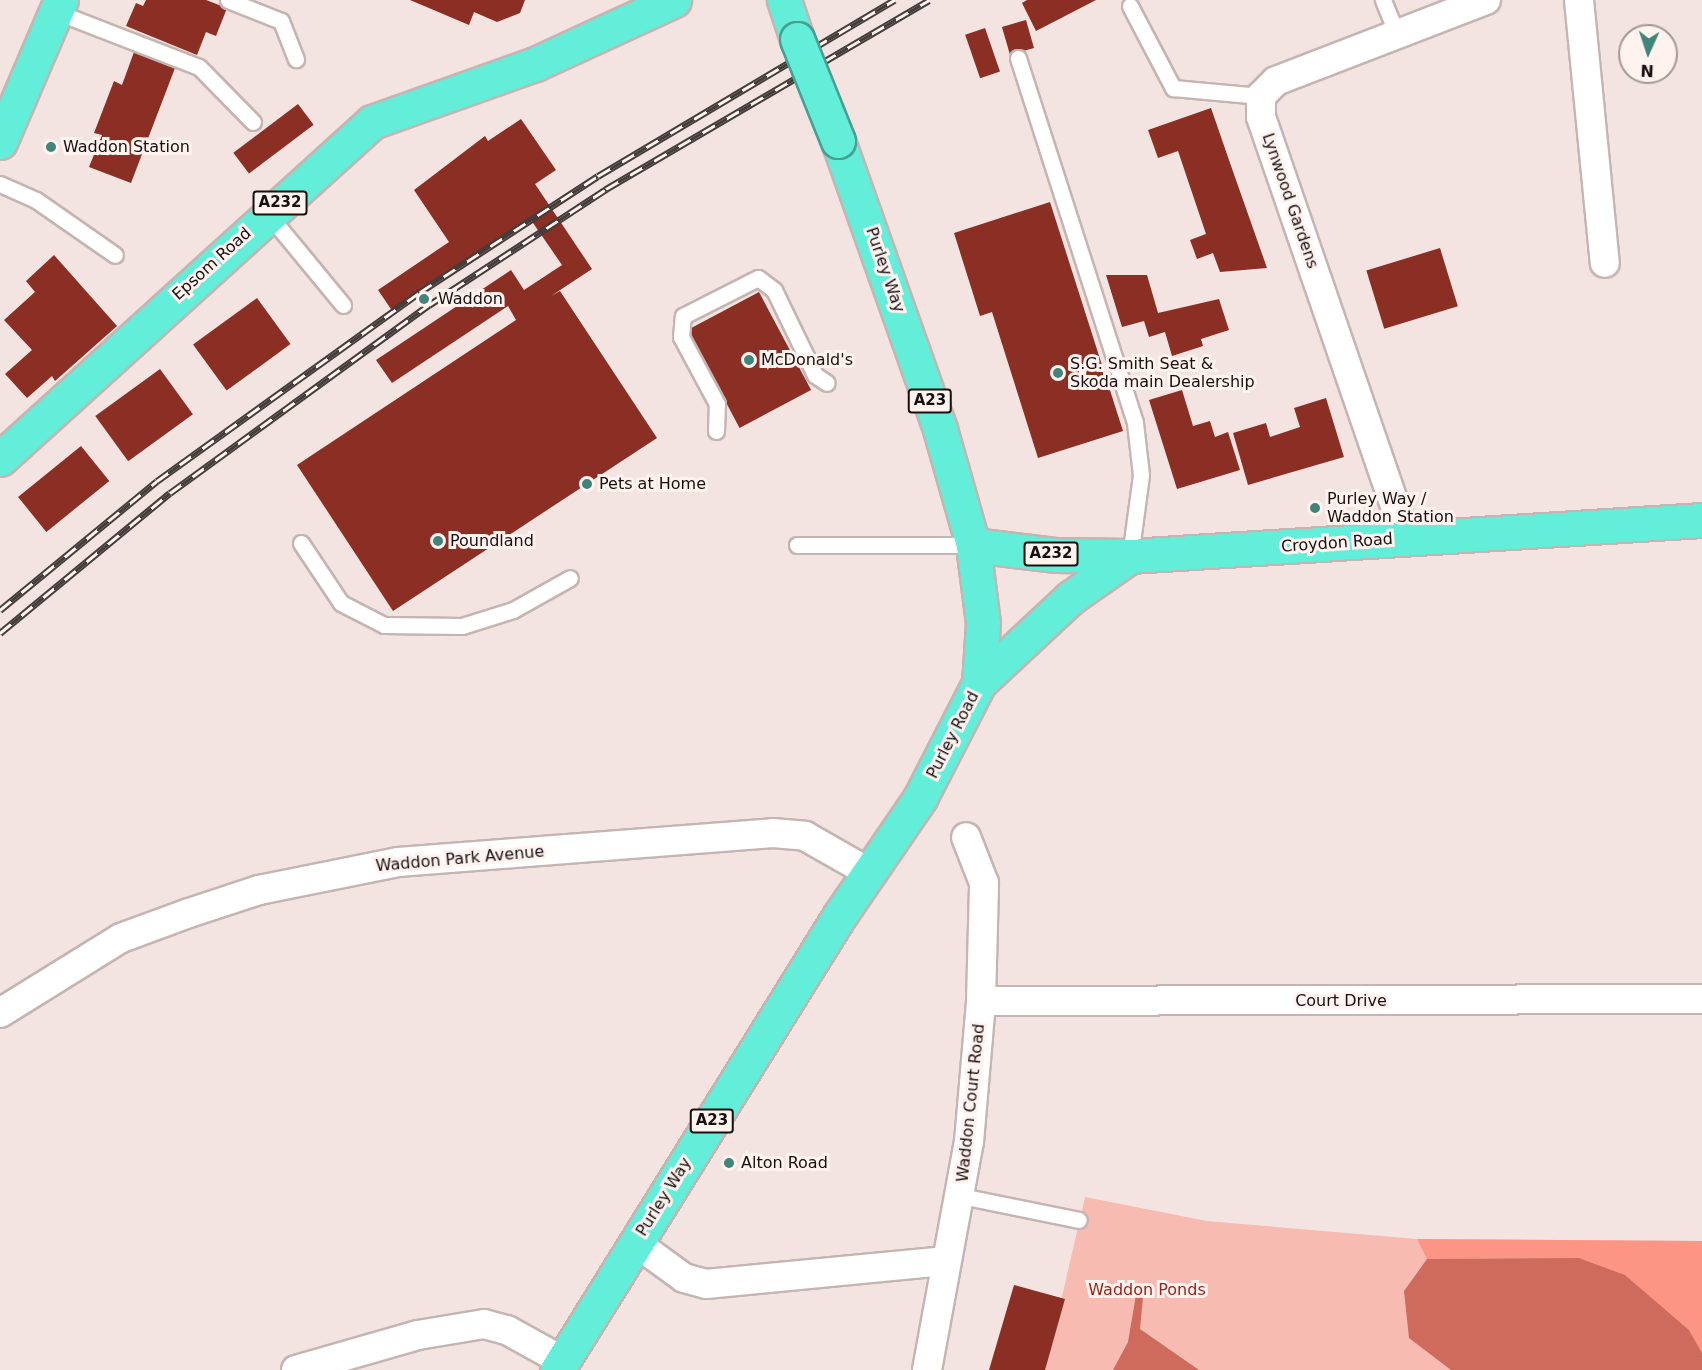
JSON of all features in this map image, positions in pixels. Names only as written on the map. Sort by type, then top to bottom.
[{"type":"highway","points":[[611,28],[634,0]]},
{"type":"highway","name":"Epsom Road","points":[[0,459],[372,122],[535,64],[674,0]]},
{"type":"highway","name":"Purley Way","points":[[784,0],[797,39],[838,141],[940,429],[973,545]]},
{"type":"highway","points":[[0,142],[8,101],[59,6]]},
{"type":"highway","name":"Croydon Road","points":[[973,545],[1130,556],[1702,520]]},
{"type":"highway","name":"Purley Road","points":[[868,872],[926,788],[979,683],[983,623],[973,545]]},
{"type":"highway","points":[[979,683],[1070,598],[1130,556]]},
{"type":"highway","name":"Purley Way","points":[[560,1365],[868,872]]},
{"type":"street","points":[[1261,96],[1275,81],[1486,0]]},
{"type":"street","points":[[1579,0],[1605,262]]},
{"type":"street","name":"Lynwood Gardens","points":[[1261,96],[1261,117],[1406,538]]},
{"type":"street","name":"Waddon Park Avenue","points":[[0,1012],[121,938],[259,890],[398,862],[773,833],[805,836],[868,872]]},
{"type":"street","name":"Waddon Court Road","points":[[927,1370],[944,1261],[961,1196],[981,1001],[984,883],[966,837]]},
{"type":"street","name":"Court Drive","points":[[981,1001],[1702,999]]},
{"type":"street","points":[[636,1243],[684,1278],[706,1284],[944,1261]]},
{"type":"street","points":[[296,1370],[418,1335],[484,1324],[507,1329],[560,1365]]},
{"type":"lane","points":[[228,0],[281,21],[296,59]]},
{"type":"lane","points":[[1383,0],[1397,34]]},
{"type":"lane","points":[[59,6],[199,67],[253,122]]},
{"type":"lane","points":[[1130,6],[1173,88],[1261,96]]},
{"type":"lane","points":[[1018,58],[1135,423],[1141,475],[1130,556]]},
{"type":"lane","points":[[0,184],[36,200],[115,255]]},
{"type":"lane","points":[[268,214],[343,305]]},
{"type":"lane","points":[[716,431],[717,404],[681,337],[682,316],[758,278],[774,290],[815,375],[827,383]]},
{"type":"lane","points":[[301,543],[341,603],[384,625],[462,626],[513,610],[570,579]]},
{"type":"lane","points":[[797,546],[973,545]]},
{"type":"lane","points":[[961,1196],[1079,1220]]},
{"type":"green space","name":"Waddon Ponds","points":[[1085,1197],[1207,1221],[1417,1239],[1702,1241],[1702,1370],[1045,1370]]},
{"type":"shaded area","points":[[1417,1239],[1702,1241],[1702,1353],[1689,1330],[1625,1275],[1579,1258],[1427,1259]]},
{"type":"shaded area","points":[[1579,1258],[1625,1275],[1689,1330],[1702,1353],[1702,1370],[1451,1370],[1409,1338],[1404,1291],[1427,1259]]},
{"type":"shaded area","name":"Waddon Ponds","points":[[1136,1295],[1143,1297],[1140,1329],[1199,1370],[1113,1370],[1128,1342]]},
{"type":"building","points":[[146,0],[206,0],[227,8],[216,36],[206,32],[197,55],[126,26],[136,3],[143,6]]},
{"type":"building","points":[[410,0],[525,0],[520,13],[497,22],[474,12],[469,25]]},
{"type":"building","points":[[1027,0],[1096,0],[1036,31],[1022,3]]},
{"type":"building","points":[[1026,20],[1034,48],[1010,55],[1002,27]]},
{"type":"building","points":[[985,28],[1000,71],[980,78],[965,35]]},
{"type":"building","points":[[134,52],[175,68],[131,183],[89,167],[102,135],[94,133],[114,81],[122,85]]},
{"type":"building","points":[[298,104],[314,125],[249,174],[233,153]]},
{"type":"building","points":[[1211,108],[1267,268],[1220,272],[1213,253],[1197,259],[1190,240],[1206,234],[1178,151],[1158,158],[1148,130]]},
{"type":"building","points":[[521,119],[556,170],[535,184],[592,269],[551,296],[560,291],[657,438],[393,611],[297,465],[516,320],[508,306],[392,383],[376,360],[511,270],[524,290],[562,265],[531,220],[393,312],[378,290],[449,242],[414,190],[485,136],[488,141]]},
{"type":"building","name":"S.G. Smith Seat & Skoda main Dealership","points":[[1050,202],[1123,431],[1038,458],[992,312],[980,316],[954,233]]},
{"type":"building","points":[[1440,248],[1458,306],[1384,329],[1366,271]]},
{"type":"building","points":[[54,255],[117,326],[55,381],[52,376],[27,398],[5,374],[32,350],[4,320],[35,292],[26,281]]},
{"type":"building","points":[[1106,275],[1147,275],[1158,313],[1219,299],[1229,330],[1201,339],[1203,346],[1172,356],[1165,332],[1149,337],[1144,321],[1122,327]]},
{"type":"building","name":"McDonald's","points":[[759,292],[811,390],[740,428],[687,330]]},
{"type":"building","points":[[257,298],[291,344],[227,391],[193,344]]},
{"type":"building","points":[[160,369],[193,414],[128,461],[95,416]]},
{"type":"building","points":[[1182,390],[1193,426],[1210,421],[1215,437],[1228,432],[1240,470],[1177,489],[1149,400]]},
{"type":"building","points":[[1326,398],[1344,457],[1248,485],[1233,433],[1266,423],[1270,437],[1300,427],[1294,408]]},
{"type":"building","points":[[81,446],[109,481],[46,532],[18,497]]},
{"type":"building","points":[[1014,1285],[1065,1299],[1045,1370],[989,1370]]},
{"type":"railway","points":[[0,610],[157,481],[420,292],[598,176],[895,0]]},
{"type":"railway","points":[[0,633],[170,493],[429,305],[606,189],[929,0]]},
{"type":"place","name":"Waddon Station","points":[[51,147]]},
{"type":"place","name":"Waddon","points":[[424,299]]},
{"type":"place","name":"McDonald's","points":[[749,360]]},
{"type":"place","name":"S.G. Smith Seat & Skoda main Dealership","points":[[1058,373]]},
{"type":"place","name":"Pets at Home","points":[[587,484]]},
{"type":"place","name":"Purley Way / Waddon Station","points":[[1315,508]]},
{"type":"place","name":"Poundland","points":[[438,541]]},
{"type":"place","name":"Alton Road","points":[[729,1163]]}]
